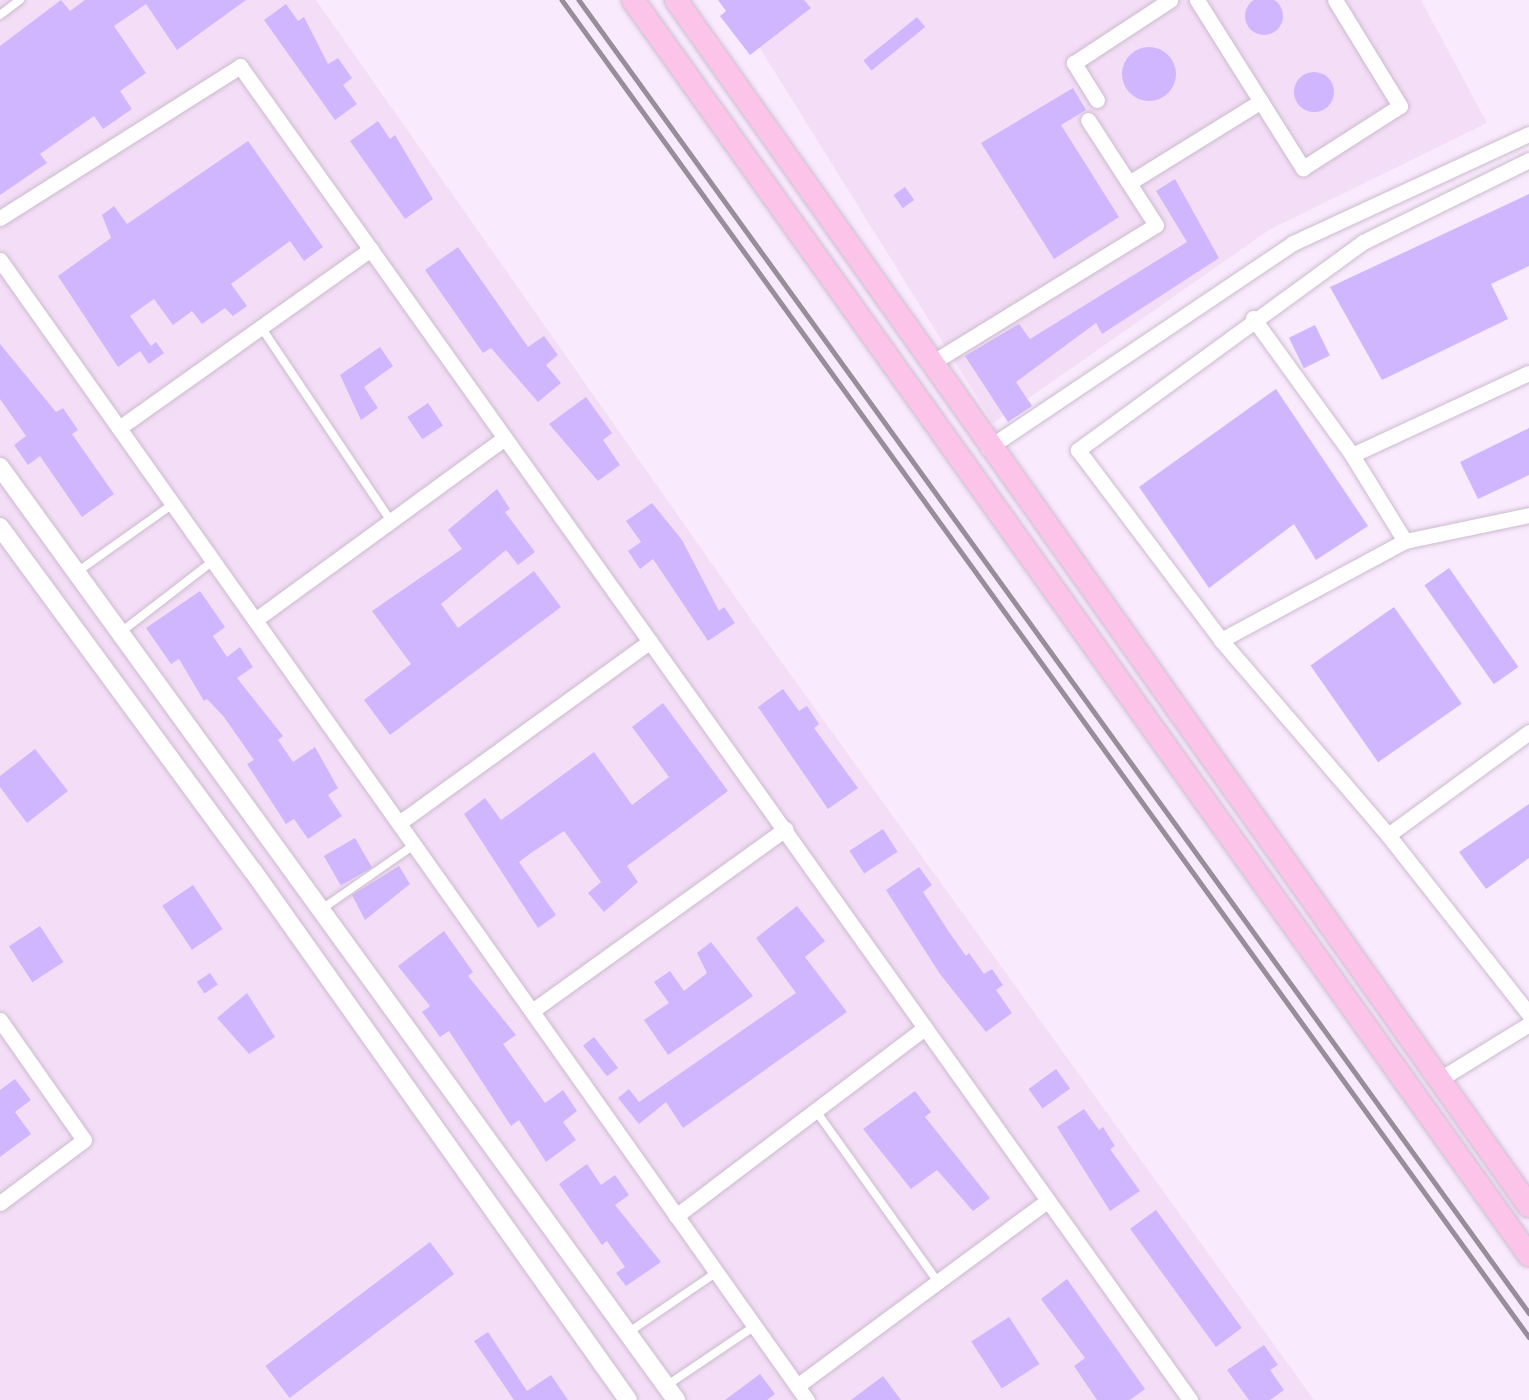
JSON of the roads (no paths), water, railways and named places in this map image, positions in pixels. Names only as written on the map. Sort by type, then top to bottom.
[{"type":"main road","points":[[633,0],[1529,1255]]},
{"type":"main road","points":[[676,0],[988,448],[1440,1078],[1529,1206]]},
{"type":"street","points":[[1097,100],[1074,63],[1170,0]]},
{"type":"street","points":[[1197,0],[1303,168],[1400,106],[1335,0]]},
{"type":"street","points":[[0,218],[240,66],[1190,1400]]},
{"type":"street","points":[[1130,183],[1261,101]]},
{"type":"street","points":[[930,364],[1156,225],[1088,120]]},
{"type":"street","points":[[988,448],[1293,243],[1529,134]]},
{"type":"street","points":[[1529,160],[1363,242],[1253,318],[1078,450],[1221,640],[1388,835],[1529,1014]]},
{"type":"street","points":[[119,428],[370,249]]},
{"type":"street","points":[[0,260],[807,1400]]},
{"type":"street","points":[[1253,318],[1352,455],[1405,541]]},
{"type":"street","points":[[1352,455],[1529,373]]},
{"type":"street","points":[[255,620],[505,438]]},
{"type":"street","points":[[0,467],[671,1393]]},
{"type":"street","points":[[1221,640],[1405,541],[1529,515]]},
{"type":"street","points":[[0,527],[253,872],[628,1400]]},
{"type":"street","points":[[399,823],[650,641]]},
{"type":"street","points":[[1388,835],[1529,732]]},
{"type":"street","points":[[532,1011],[785,829]]},
{"type":"street","points":[[0,1020],[84,1140],[0,1203]]},
{"type":"street","points":[[1440,1078],[1529,1024]]},
{"type":"street","points":[[676,1216],[926,1028]]},
{"type":"street","points":[[797,1386],[1048,1200]]},
{"type":"lane","points":[[0,15],[20,0]]},
{"type":"lane","points":[[261,327],[391,521]]},
{"type":"lane","points":[[77,572],[173,504]]},
{"type":"lane","points":[[121,632],[213,561]]},
{"type":"lane","points":[[322,909],[414,845]]},
{"type":"lane","points":[[816,1110],[938,1282]]},
{"type":"lane","points":[[627,1334],[717,1272]]},
{"type":"lane","points":[[671,1393],[754,1326]]},
{"type":"railway","points":[[562,0],[1529,1337]]},
{"type":"railway","points":[[579,0],[1529,1313]]}]
